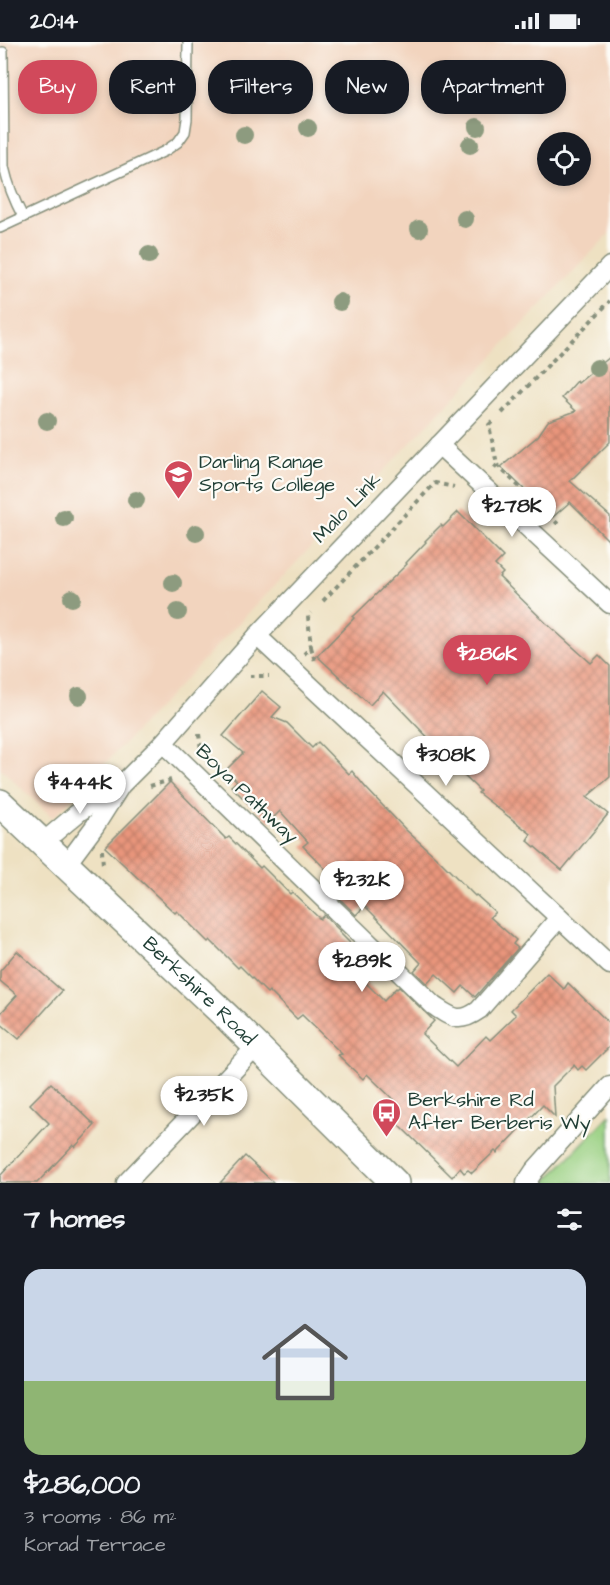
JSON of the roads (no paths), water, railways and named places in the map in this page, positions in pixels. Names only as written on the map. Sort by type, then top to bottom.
[{"type":"main road","name":"Berkshire Road","points":[[0,803],[257,1046],[395,1183]]},
{"type":"street","name":"Malo Link","points":[[41,844],[79,812],[121,785],[163,743],[256,636],[610,266]]},
{"type":"street","points":[[439,445],[610,604]]},
{"type":"street","points":[[256,636],[610,965]]},
{"type":"street","name":"Boya Pathway","points":[[163,743],[434,1006],[451,1017],[468,1018],[479,1010],[559,918]]},
{"type":"street","name":"Malo Link","points":[[66,865],[95,826],[121,785]]},
{"type":"street","points":[[126,1183],[257,1046]]},
{"type":"street","points":[[518,1183],[530,1177],[610,1086]]},
{"type":"lane","points":[[0,228],[165,151],[178,142],[185,132],[187,119],[188,42]]},
{"type":"lane","points":[[3,52],[4,167],[7,185],[23,217]]},
{"type":"place","name":"Darling Range Sports College","points":[[178,500]]},
{"type":"place","name":"Berkshire Rd After Berberis Wy","points":[[387,1138]]}]
